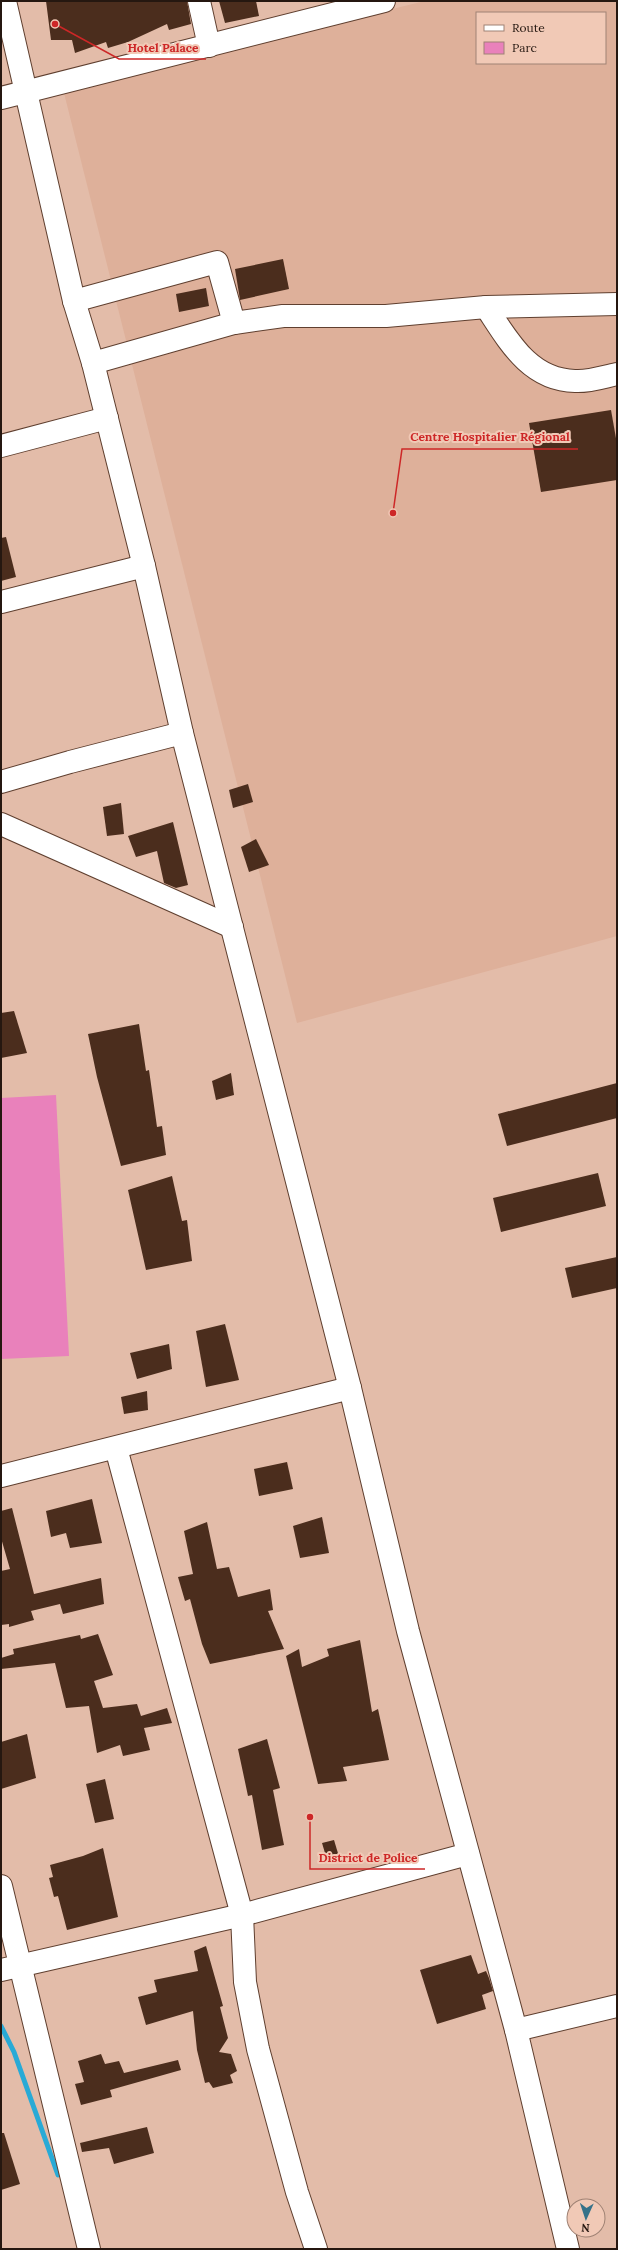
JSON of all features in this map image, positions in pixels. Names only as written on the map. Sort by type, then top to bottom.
[{"type":"street","points":[[5,1],[74,300],[107,418],[144,566],[182,733],[350,1388],[408,1631],[516,2030],[561,2248]]},
{"type":"street","points":[[200,1],[209,46]]},
{"type":"street","points":[[1,98],[382,1]]},
{"type":"street","points":[[74,300],[217,262],[234,323]]},
{"type":"street","points":[[93,364],[234,323],[283,316],[386,316],[486,307],[617,304]]},
{"type":"street","points":[[486,307],[519,355],[535,369],[562,380],[575,381],[617,374]]},
{"type":"street","points":[[1,446],[107,418]]},
{"type":"street","points":[[1,602],[144,566]]},
{"type":"street","points":[[1,782],[182,733]]},
{"type":"street","points":[[1,824],[232,927]]},
{"type":"street","points":[[1,1476],[350,1388]]},
{"type":"street","points":[[116,1448],[242,1915],[245,1982],[258,2049],[297,2192],[316,2249]]},
{"type":"street","points":[[10,1968],[242,1915],[468,1854]]},
{"type":"street","points":[[1,1886],[10,1968],[89,2249]]},
{"type":"street","points":[[516,2030],[617,2006]]},
{"type":"shaded area","points":[[425,1],[617,1],[617,936],[297,1023],[63,89]]},
{"type":"green space","points":[[56,1095],[69,1356],[1,1359],[1,1098]]},
{"type":"building","points":[[46,1],[187,1],[191,24],[169,30],[167,24],[128,42],[108,48],[106,42],[75,53],[72,40],[51,40]]},
{"type":"building","points":[[219,1],[256,1],[259,16],[225,23]]},
{"type":"building","points":[[283,259],[289,289],[240,300],[235,269]]},
{"type":"building","points":[[206,288],[209,306],[179,312],[176,294]]},
{"type":"building","points":[[611,410],[617,444],[617,480],[541,492],[529,423]]},
{"type":"building","points":[[6,537],[16,577],[1,581],[1,538]]},
{"type":"building","points":[[248,784],[253,802],[233,808],[229,790]]},
{"type":"building","points":[[121,803],[124,834],[107,836],[103,807]]},
{"type":"building","points":[[173,822],[188,885],[176,888],[164,883],[157,851],[136,857],[128,836]]},
{"type":"building","points":[[256,839],[269,865],[249,872],[241,847]]},
{"type":"building","points":[[14,1011],[27,1053],[1,1058],[1,1013]]},
{"type":"building","points":[[139,1024],[146,1071],[149,1070],[157,1127],[162,1126],[166,1155],[121,1166],[97,1077],[88,1034]]},
{"type":"building","points":[[231,1073],[234,1095],[216,1100],[212,1081]]},
{"type":"building","points":[[617,1083],[617,1118],[507,1146],[498,1114]]},
{"type":"building","points":[[598,1173],[606,1206],[501,1232],[493,1198]]},
{"type":"building","points":[[172,1176],[182,1221],[187,1220],[192,1261],[146,1270],[128,1190]]},
{"type":"building","points":[[617,1257],[617,1288],[572,1298],[565,1268]]},
{"type":"building","points":[[225,1324],[239,1380],[206,1387],[196,1331]]},
{"type":"building","points":[[169,1344],[172,1369],[137,1379],[130,1353]]},
{"type":"building","points":[[147,1391],[148,1410],[124,1414],[121,1397]]},
{"type":"building","points":[[287,1462],[293,1489],[259,1496],[254,1469]]},
{"type":"building","points":[[92,1499],[102,1543],[70,1548],[66,1533],[51,1537],[46,1511]]},
{"type":"building","points":[[12,1508],[34,1594],[101,1578],[104,1604],[63,1614],[60,1604],[31,1611],[34,1620],[9,1627],[9,1624],[1,1625],[1,1571],[10,1569],[1,1538],[1,1511]]},
{"type":"building","points":[[322,1517],[329,1553],[300,1558],[293,1526]]},
{"type":"building","points":[[207,1522],[217,1569],[229,1567],[238,1597],[270,1589],[273,1610],[268,1611],[284,1649],[210,1664],[202,1644],[190,1599],[185,1601],[178,1577],[193,1574],[184,1531]]},
{"type":"building","points":[[98,1634],[113,1675],[94,1681],[103,1708],[137,1704],[141,1716],[167,1708],[172,1723],[144,1728],[150,1750],[123,1756],[120,1745],[97,1753],[89,1706],[66,1708],[55,1663],[1,1669],[1,1658],[14,1654],[13,1649],[80,1635],[81,1639]]},
{"type":"building","points":[[360,1640],[372,1712],[378,1709],[389,1760],[343,1767],[347,1781],[318,1784],[286,1656],[299,1649],[302,1667],[329,1656],[327,1649]]},
{"type":"building","points":[[27,1734],[36,1778],[1,1789],[1,1742]]},
{"type":"building","points":[[267,1739],[280,1788],[273,1790],[284,1845],[262,1850],[252,1795],[248,1796],[238,1749]]},
{"type":"building","points":[[105,1779],[114,1819],[95,1823],[86,1784]]},
{"type":"building","points":[[334,1840],[340,1860],[328,1863],[322,1843]]},
{"type":"building","points":[[103,1848],[118,1917],[67,1930],[58,1896],[54,1897],[49,1878],[53,1877],[50,1865],[83,1856]]},
{"type":"building","points":[[206,1946],[223,2006],[220,2007],[228,2038],[219,2052],[231,2054],[237,2071],[230,2075],[233,2083],[213,2088],[209,2082],[205,2083],[197,2050],[193,2011],[146,2025],[138,1997],[157,1992],[154,1980],[198,1971],[194,1951]]},
{"type":"building","points":[[471,1955],[478,1974],[486,1971],[493,1991],[482,1995],[486,2009],[437,2024],[420,1970]]},
{"type":"building","points":[[101,2054],[105,2064],[119,2061],[124,2073],[178,2060],[181,2070],[110,2090],[112,2097],[81,2105],[75,2084],[84,2082],[78,2061]]},
{"type":"building","points":[[147,2127],[154,2153],[114,2164],[109,2148],[82,2152],[80,2143]]},
{"type":"building","points":[[1,2133],[4,2133],[20,2184],[1,2190]]},
{"type":"waterway","points":[[1,2026],[14,2052],[58,2175]]},
{"type":"place","name":"Hotel Palace","points":[[55,24]]},
{"type":"place","name":"Centre Hospitalier Régional","points":[[393,513]]},
{"type":"place","name":"District de Police","points":[[310,1817]]}]
